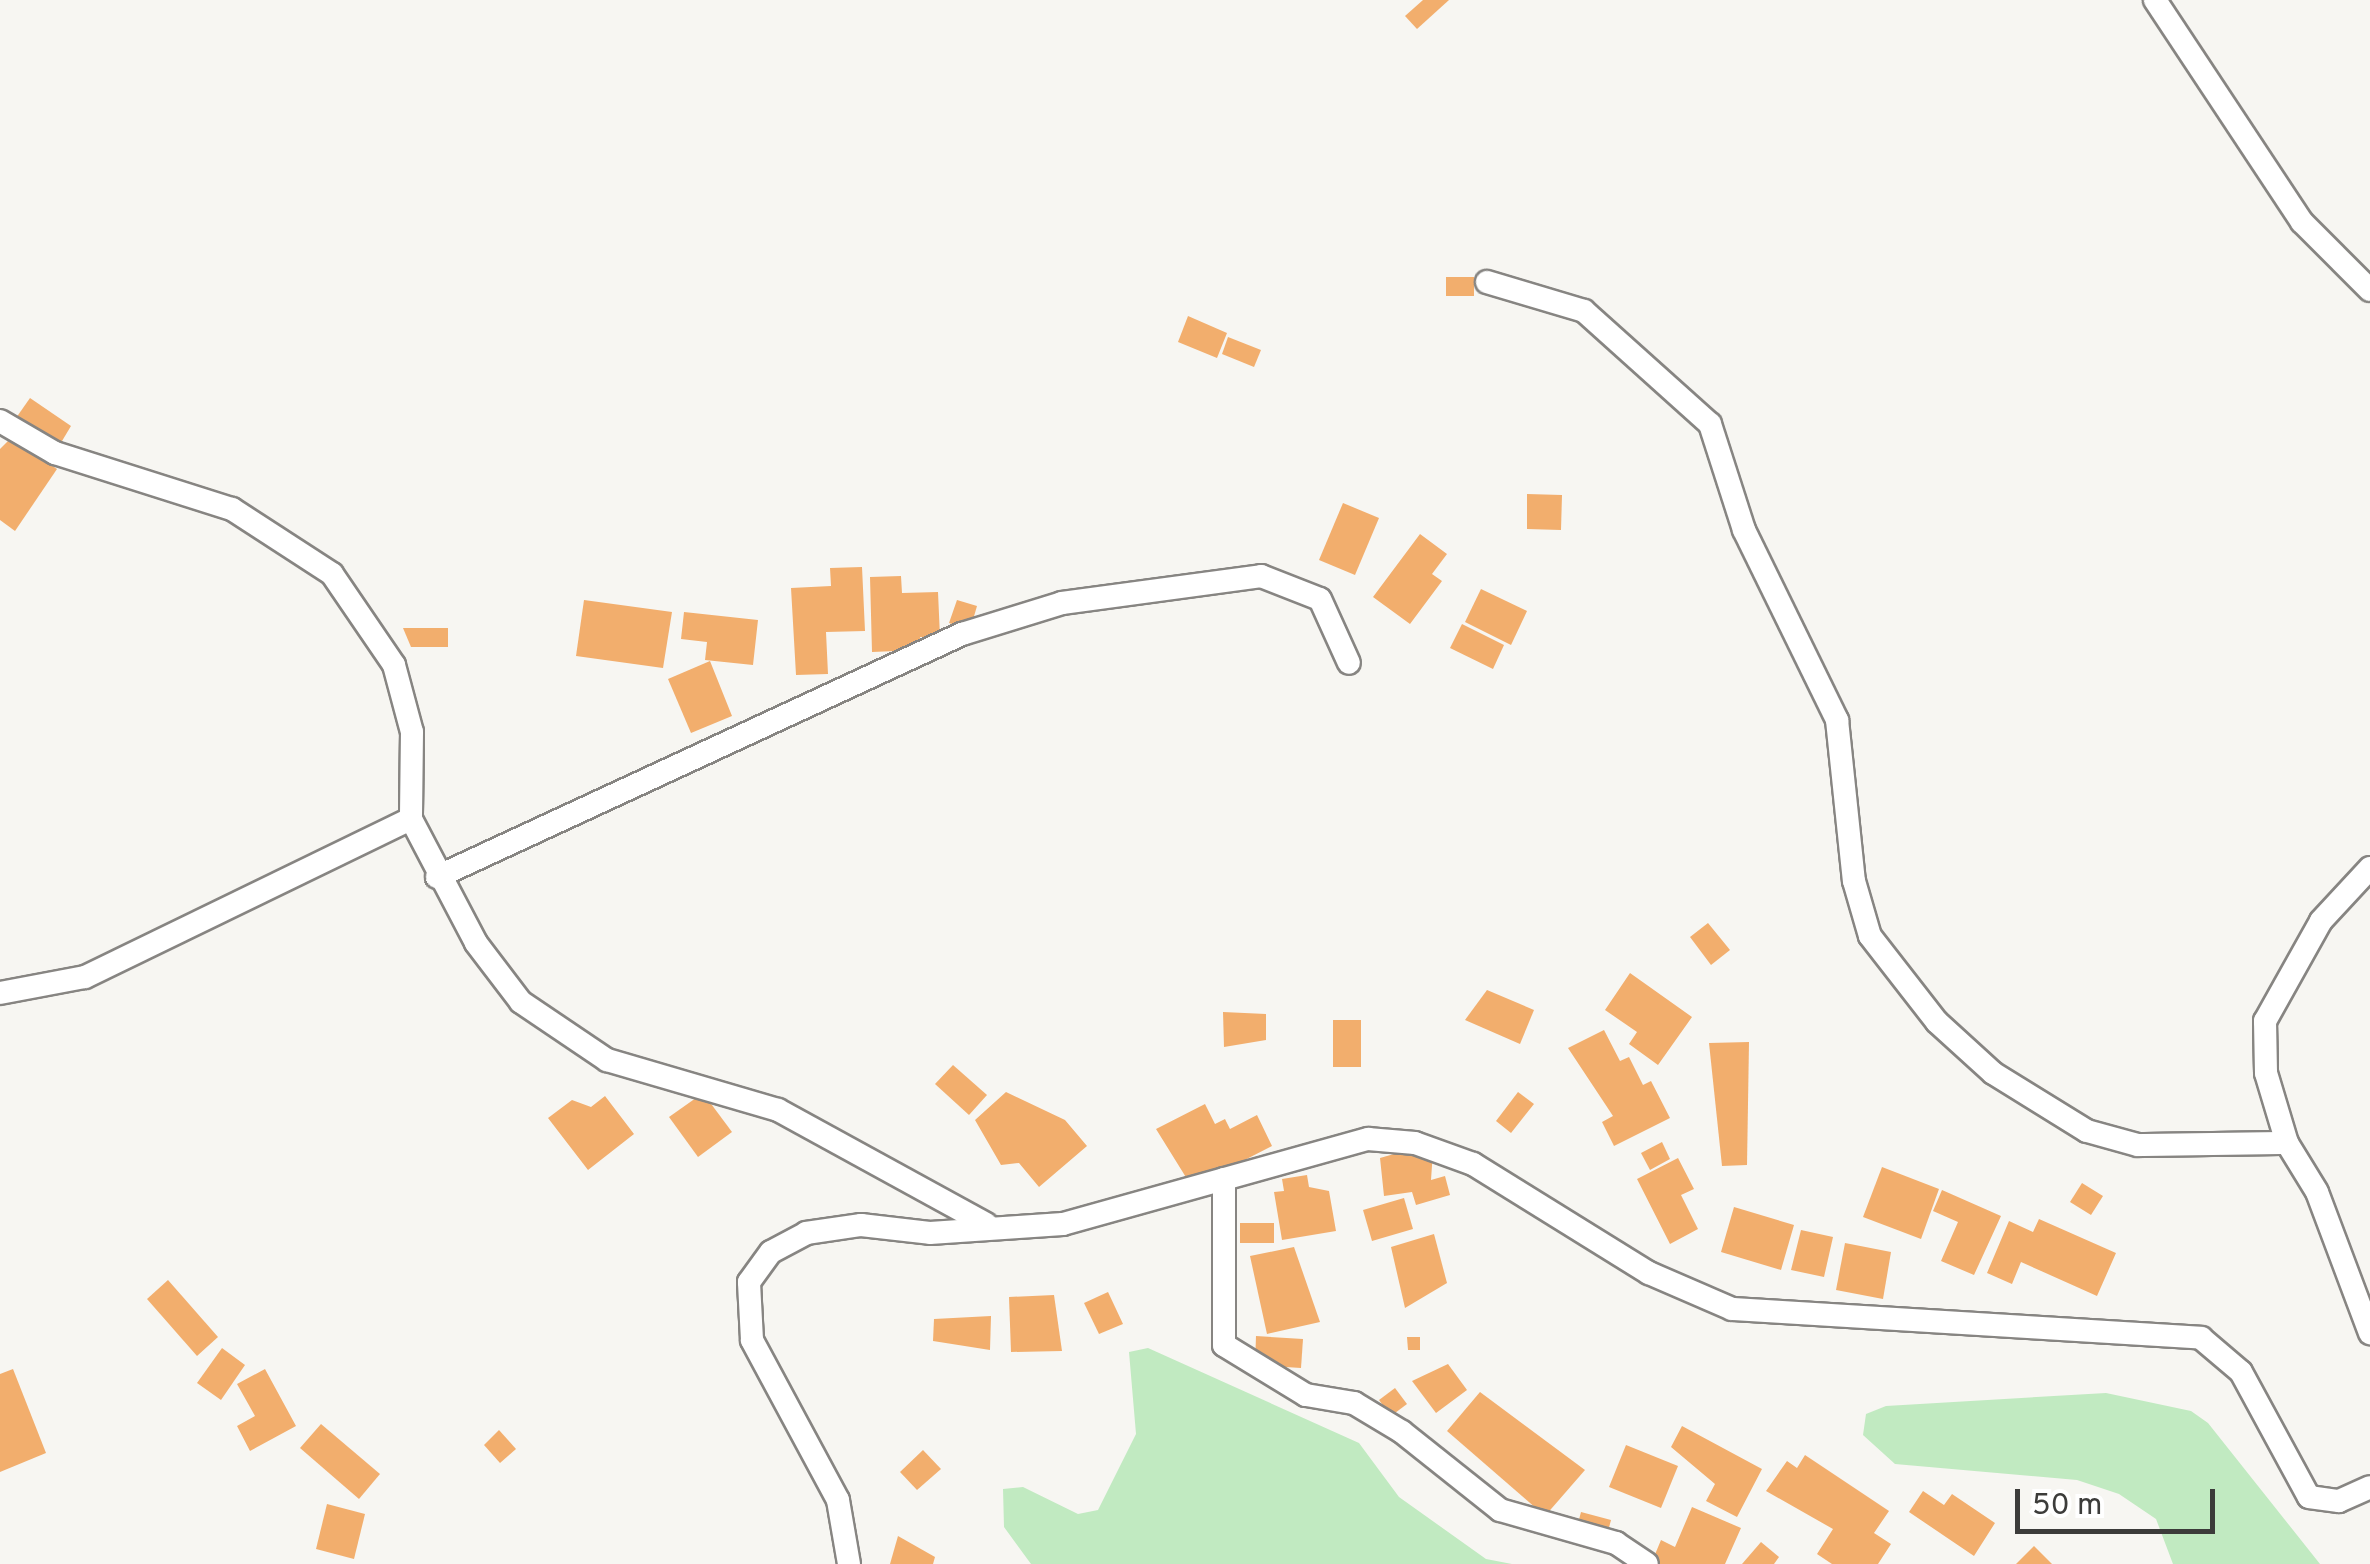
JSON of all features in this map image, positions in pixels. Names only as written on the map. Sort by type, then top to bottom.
[{"type":"street","points":[[2155,0],[2302,222],[2370,290]]},
{"type":"street","points":[[1487,282],[1584,310],[1710,424],[1744,530],[1836,720],[1854,881],[1870,936],[1937,1022],[1994,1073],[2087,1131],[2138,1146],[2288,1143]]},
{"type":"street","points":[[0,422],[55,453],[232,509],[332,574],[394,666],[412,732],[411,820],[437,877],[522,1002],[564,1036],[702,1093],[778,1110],[989,1225]]},
{"type":"street","points":[[437,877],[962,634],[1062,603],[1261,576],[1320,598],[1349,663]]},
{"type":"street","points":[[0,994],[85,977],[411,820]]},
{"type":"street","points":[[2370,868],[2321,920],[2266,1021],[2266,1073],[2288,1143],[2318,1192],[2370,1333]]},
{"type":"street","points":[[850,1564],[838,1500],[752,1340],[749,1282],[771,1252],[806,1232],[1063,1224],[1349,1142],[1416,1143],[1533,1194],[1650,1273],[1732,1310],[2200,1338],[2242,1372],[2309,1497],[2339,1501],[2370,1487]]},
{"type":"street","points":[[1224,1179],[1224,1345],[1306,1396],[1354,1403],[1386,1422],[1500,1510],[1616,1543],[1646,1564]]},
{"type":"green space","points":[[1148,1348],[1359,1443],[1399,1497],[1486,1559],[1512,1564],[1031,1564],[1004,1527],[1003,1489],[1023,1487],[1078,1514],[1098,1510],[1136,1434],[1129,1352]]},
{"type":"green space","points":[[2106,1393],[2191,1411],[2208,1423],[2320,1564],[2173,1564],[2156,1519],[2119,1494],[2077,1480],[1895,1464],[1863,1435],[1866,1414],[1886,1406]]},
{"type":"building","points":[[1423,0],[1449,0],[1417,29],[1405,16]]},
{"type":"building","points":[[1446,277],[1474,277],[1474,296],[1446,296]]},
{"type":"building","points":[[1188,316],[1227,333],[1217,358],[1178,342]]},
{"type":"building","points":[[1228,337],[1261,350],[1254,367],[1222,354]]},
{"type":"building","points":[[30,398],[71,426],[59,446],[16,418]]},
{"type":"building","points":[[11,438],[57,469],[15,531],[0,520],[0,449]]},
{"type":"building","points":[[1527,494],[1562,495],[1561,530],[1527,529]]},
{"type":"building","points":[[1343,503],[1379,518],[1355,575],[1319,560]]},
{"type":"building","points":[[1420,534],[1447,554],[1432,574],[1442,581],[1410,624],[1373,597]]},
{"type":"building","points":[[862,567],[865,631],[826,632],[828,674],[796,675],[791,588],[831,586],[830,568]]},
{"type":"building","points":[[901,576],[902,593],[938,592],[940,637],[920,637],[920,650],[872,652],[870,577]]},
{"type":"building","points":[[1481,589],[1527,611],[1511,645],[1465,622]]},
{"type":"building","points":[[584,600],[672,612],[663,668],[576,656]]},
{"type":"building","points":[[957,600],[977,606],[970,630],[949,623]]},
{"type":"building","points":[[684,612],[758,620],[753,665],[705,660],[707,642],[681,639]]},
{"type":"building","points":[[1462,624],[1504,645],[1493,669],[1450,648]]},
{"type":"building","points":[[403,628],[448,628],[448,647],[411,647]]},
{"type":"building","points":[[710,661],[732,716],[691,733],[668,679]]},
{"type":"building","points":[[1708,923],[1730,950],[1711,965],[1690,937]]},
{"type":"building","points":[[1630,973],[1692,1017],[1658,1065],[1629,1044],[1637,1032],[1605,1010]]},
{"type":"building","points":[[1487,990],[1534,1010],[1520,1044],[1465,1020]]},
{"type":"building","points":[[1223,1012],[1266,1014],[1266,1040],[1224,1047]]},
{"type":"building","points":[[1333,1020],[1361,1020],[1361,1067],[1333,1067]]},
{"type":"building","points":[[1604,1030],[1620,1061],[1629,1057],[1643,1085],[1651,1081],[1670,1118],[1614,1146],[1602,1122],[1613,1116],[1568,1048]]},
{"type":"building","points":[[1749,1042],[1747,1165],[1722,1166],[1709,1043]]},
{"type":"building","points":[[953,1065],[987,1095],[969,1115],[935,1084]]},
{"type":"building","points":[[1006,1092],[1065,1120],[1087,1146],[1039,1187],[1019,1163],[1001,1165],[975,1120]]},
{"type":"building","points":[[1518,1092],[1534,1104],[1511,1133],[1496,1121]]},
{"type":"building","points":[[703,1093],[732,1132],[698,1157],[669,1117]]},
{"type":"building","points":[[605,1096],[634,1134],[588,1170],[548,1118],[572,1100],[591,1107]]},
{"type":"building","points":[[1205,1104],[1215,1124],[1225,1119],[1230,1129],[1257,1115],[1272,1146],[1192,1187],[1156,1129]]},
{"type":"building","points":[[1662,1142],[1670,1159],[1650,1170],[1641,1153]]},
{"type":"building","points":[[1422,1146],[1433,1151],[1431,1180],[1445,1176],[1450,1195],[1416,1205],[1412,1192],[1384,1196],[1380,1158]]},
{"type":"building","points":[[1678,1158],[1694,1189],[1681,1195],[1698,1229],[1670,1244],[1637,1179]]},
{"type":"building","points":[[1882,1167],[1939,1189],[1921,1239],[1863,1217]]},
{"type":"building","points":[[1307,1175],[1309,1187],[1329,1191],[1336,1231],[1282,1240],[1274,1192],[1284,1191],[1282,1179]]},
{"type":"building","points":[[2082,1183],[2103,1196],[2091,1215],[2070,1202]]},
{"type":"building","points":[[1942,1190],[2001,1216],[1974,1275],[1941,1261],[1958,1222],[1933,1211]]},
{"type":"building","points":[[1404,1198],[1413,1229],[1372,1241],[1363,1210]]},
{"type":"building","points":[[1734,1207],[1794,1225],[1781,1270],[1721,1252]]},
{"type":"building","points":[[2039,1219],[2116,1253],[2097,1296],[2021,1262],[2012,1284],[1987,1273],[2009,1221],[2033,1232]]},
{"type":"building","points":[[1240,1223],[1274,1223],[1274,1243],[1240,1243]]},
{"type":"building","points":[[1801,1230],[1833,1237],[1824,1277],[1791,1270]]},
{"type":"building","points":[[1434,1234],[1447,1283],[1405,1308],[1391,1247]]},
{"type":"building","points":[[1845,1243],[1891,1252],[1883,1299],[1836,1290]]},
{"type":"building","points":[[1294,1247],[1320,1322],[1267,1334],[1250,1256]]},
{"type":"building","points":[[168,1280],[218,1337],[197,1356],[147,1299]]},
{"type":"building","points":[[1108,1292],[1123,1324],[1099,1334],[1084,1303]]},
{"type":"building","points":[[1054,1295],[1062,1351],[1011,1352],[1009,1297]]},
{"type":"building","points":[[991,1316],[990,1350],[933,1341],[934,1319]]},
{"type":"building","points":[[1256,1336],[1303,1339],[1301,1368],[1255,1365]]},
{"type":"building","points":[[1407,1337],[1420,1337],[1420,1350],[1408,1350]]},
{"type":"building","points":[[222,1348],[245,1365],[221,1400],[197,1383]]},
{"type":"building","points":[[1448,1364],[1467,1390],[1436,1413],[1412,1381]]},
{"type":"building","points":[[13,1369],[46,1453],[0,1472],[0,1374]]},
{"type":"building","points":[[265,1369],[296,1426],[250,1451],[237,1426],[255,1416],[237,1384]]},
{"type":"building","points":[[1395,1388],[1407,1404],[1391,1416],[1379,1400]]},
{"type":"building","points":[[1480,1392],[1585,1470],[1545,1516],[1447,1431]]},
{"type":"building","points":[[321,1424],[380,1474],[359,1499],[300,1448]]},
{"type":"building","points":[[1682,1426],[1762,1469],[1737,1517],[1706,1501],[1715,1484],[1671,1447]]},
{"type":"building","points":[[499,1430],[516,1449],[500,1463],[484,1445]]},
{"type":"building","points":[[1626,1445],[1678,1466],[1661,1508],[1609,1487]]},
{"type":"building","points":[[923,1450],[941,1469],[917,1490],[900,1472]]},
{"type":"building","points":[[1805,1455],[1889,1511],[1874,1533],[1891,1544],[1878,1564],[1832,1564],[1817,1554],[1833,1529],[1766,1491],[1787,1461],[1797,1468]]},
{"type":"building","points":[[1923,1491],[1944,1505],[1952,1494],[1995,1523],[1974,1556],[1909,1512]]},
{"type":"building","points":[[327,1504],[365,1514],[354,1559],[316,1549]]},
{"type":"building","points":[[1692,1507],[1741,1528],[1725,1564],[1651,1564],[1661,1540],[1675,1547]]},
{"type":"building","points":[[1581,1512],[1611,1520],[1606,1539],[1576,1531]]},
{"type":"building","points":[[898,1536],[935,1557],[933,1564],[890,1564]]},
{"type":"building","points":[[1761,1542],[1779,1557],[1774,1564],[1742,1564]]},
{"type":"building","points":[[2034,1546],[2052,1564],[2016,1564]]}]
